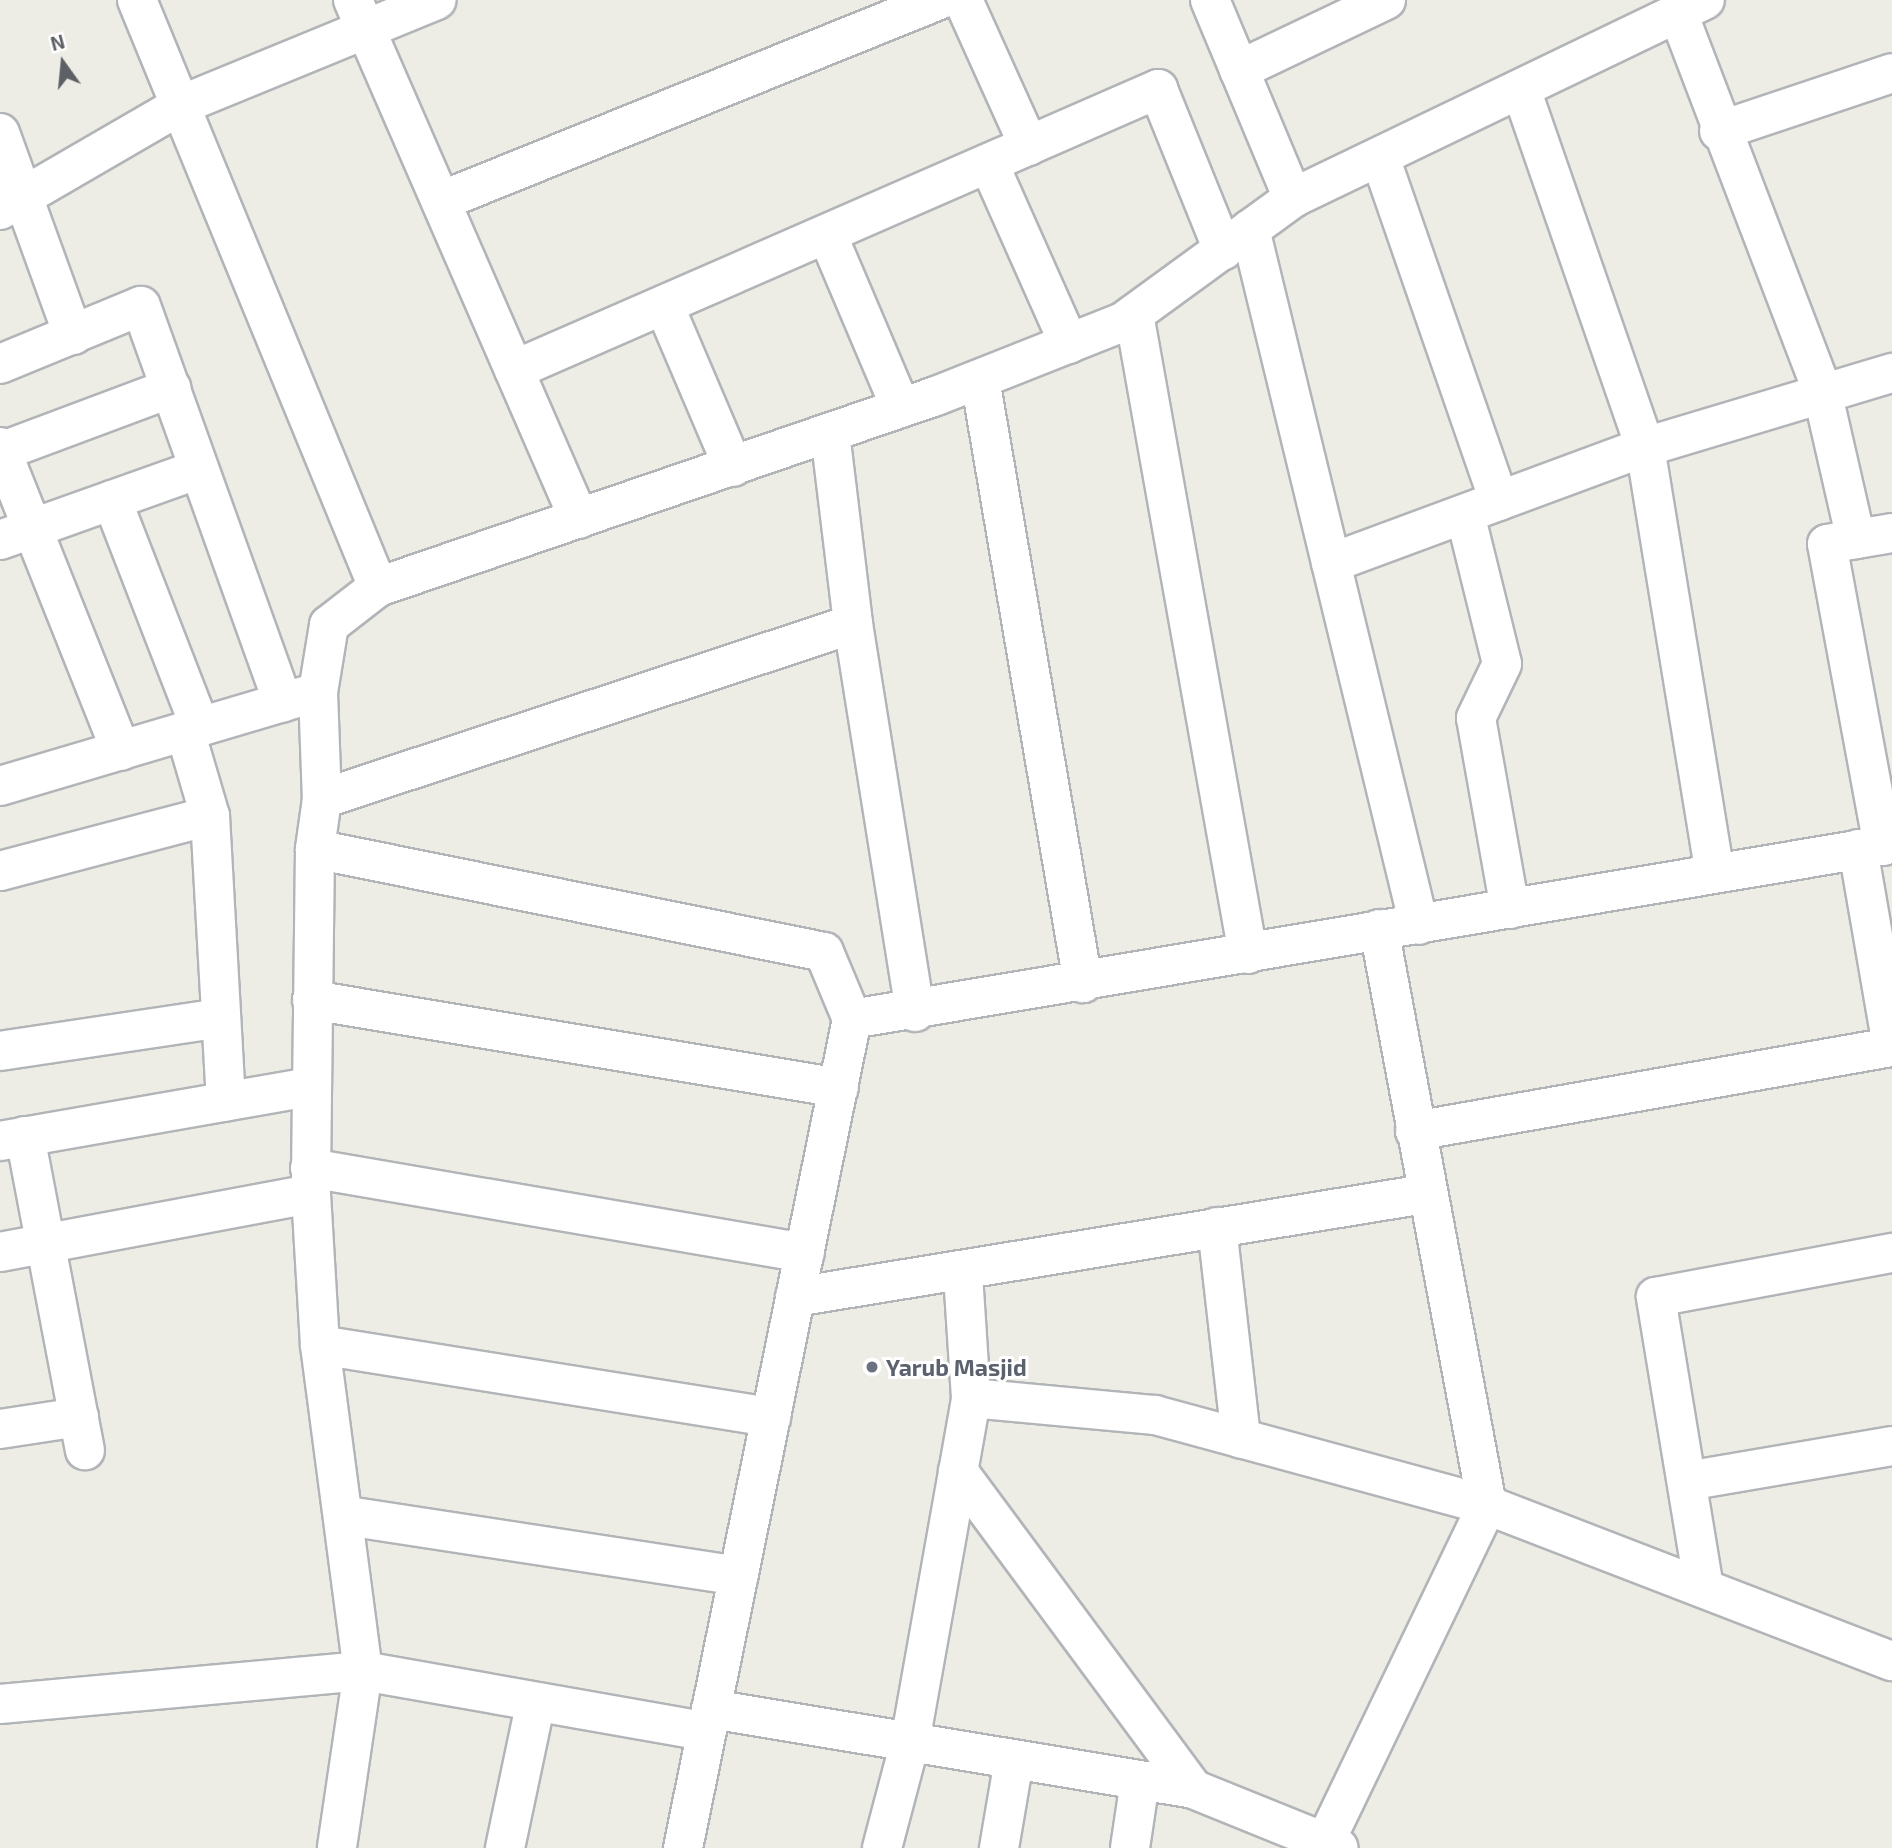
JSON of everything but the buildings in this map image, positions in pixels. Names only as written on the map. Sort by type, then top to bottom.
[{"type":"street","points":[[137,0],[183,104],[378,587]]},
{"type":"street","points":[[14,204],[183,104],[360,15],[437,0]]},
{"type":"street","points":[[441,201],[939,0]]},
{"type":"street","points":[[963,0],[1029,146]]},
{"type":"street","points":[[1210,0],[1293,198]]},
{"type":"street","points":[[1239,70],[1386,0]]},
{"type":"street","points":[[300,697],[329,625],[378,587],[831,433],[1069,344],[1134,314],[1293,198],[1692,7],[1719,131],[1822,391],[1874,536],[1828,544],[1877,846],[1892,1046],[1415,1130]]},
{"type":"street","points":[[360,15],[579,519]]},
{"type":"street","points":[[1719,131],[1892,73]]},
{"type":"street","points":[[514,370],[1158,89],[1237,240],[1331,563],[1419,925]]},
{"type":"street","points":[[1521,89],[1645,447],[1715,873]]},
{"type":"street","points":[[0,133],[14,204],[73,335]]},
{"type":"street","points":[[1380,157],[1482,508],[1502,664],[1476,718],[1510,909]]},
{"type":"street","points":[[989,163],[1069,344]]},
{"type":"street","points":[[827,234],[901,408]]},
{"type":"street","points":[[664,305],[733,467]]},
{"type":"street","points":[[0,364],[141,306],[200,469],[300,697],[322,799],[315,849],[310,1181],[320,1345],[348,1516],[363,1671],[337,1848]]},
{"type":"street","points":[[1134,314],[1248,954]]},
{"type":"street","points":[[1331,563],[1645,447],[1822,391],[1892,373]]},
{"type":"street","points":[[980,379],[1083,983]]},
{"type":"street","points":[[121,751],[16,534],[1,450],[171,388]]},
{"type":"street","points":[[831,433],[853,624],[915,1012]]},
{"type":"street","points":[[16,534],[200,469]]},
{"type":"street","points":[[112,500],[192,729],[210,816],[226,1102]]},
{"type":"street","points":[[322,799],[853,624]]},
{"type":"street","points":[[0,786],[300,697]]},
{"type":"street","points":[[0,871],[210,816]]},
{"type":"street","points":[[852,1018],[915,1012],[1379,929],[1419,925],[1877,846]]},
{"type":"street","points":[[315,849],[824,952],[852,1018],[683,1848]]},
{"type":"street","points":[[0,1704],[363,1671],[535,1706],[707,1720],[910,1742],[1193,1789],[1311,1842],[1487,1505],[1424,1194],[1379,929]]},
{"type":"street","points":[[312,1000],[839,1088]]},
{"type":"street","points":[[2,1044],[220,1018]]},
{"type":"street","points":[[0,1429],[82,1433],[43,1244],[13,1138],[311,1087]]},
{"type":"street","points":[[0,1252],[310,1181],[805,1253]]},
{"type":"street","points":[[795,1297],[963,1274],[1217,1227],[1424,1194]]},
{"type":"street","points":[[1217,1227],[1241,1438]]},
{"type":"street","points":[[1704,1588],[1656,1297],[1892,1253]]},
{"type":"street","points":[[882,1848],[910,1742],[971,1398],[963,1274]]},
{"type":"street","points":[[320,1345],[771,1417]]},
{"type":"street","points":[[971,1398],[1155,1415],[1487,1505],[1892,1661]]},
{"type":"street","points":[[1686,1481],[1892,1446]]},
{"type":"street","points":[[958,1471],[1193,1789]]},
{"type":"street","points":[[348,1516],[738,1576]]},
{"type":"street","points":[[505,1848],[535,1706]]},
{"type":"street","points":[[999,1848],[1014,1760]]},
{"type":"street","points":[[1130,1848],[1140,1781]]},
{"type":"place","name":"Yarub Masjid","points":[[872,1367]]}]
